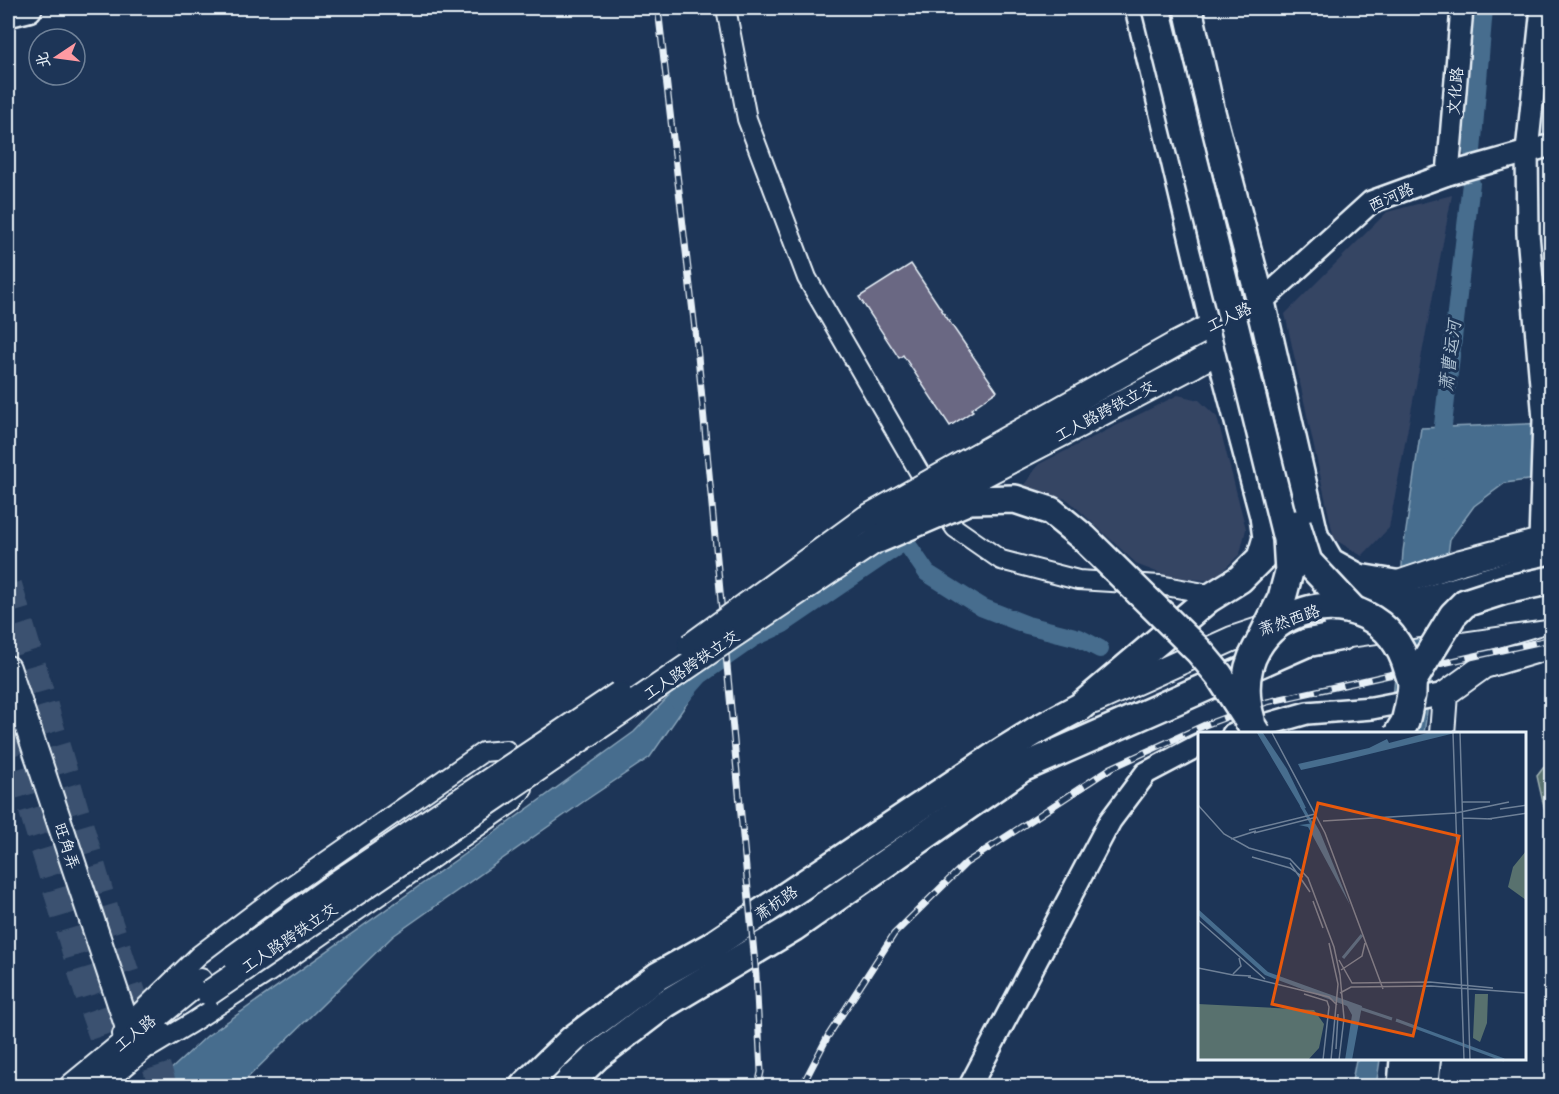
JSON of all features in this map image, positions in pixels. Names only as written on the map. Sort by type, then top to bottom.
[{"type":"main road","points":[[8,13],[28,8]]},
{"type":"main road","points":[[1080,707],[1208,599],[1240,579],[1261,558],[1267,538],[1264,516],[1220,350],[1139,8]]},
{"type":"main road","points":[[1156,8],[1287,538],[1289,572],[1281,598],[1249,666],[1245,692],[1250,719],[1257,732]]},
{"type":"main road","points":[[1171,8],[1299,536],[1308,562],[1344,608],[1375,621],[1392,638],[1404,657],[1412,682],[1412,732]]},
{"type":"main road","points":[[1188,8],[1210,108],[1261,302],[1314,534],[1344,608],[1342,636]]},
{"type":"main road","name":"工人路","points":[[1176,344],[1261,302]]},
{"type":"main road","name":"工人路","points":[[1192,366],[1220,350],[1261,302]]},
{"type":"main road","name":"工人路跨铁立交","points":[[204,987],[337,883],[696,642],[866,518],[1176,344]]},
{"type":"main road","name":"工人路跨铁立交","points":[[204,987],[712,651],[922,507],[1192,366]]},
{"type":"main road","points":[[878,539],[969,500],[1015,499],[1051,511],[1084,538],[1199,651],[1219,675],[1257,732]]},
{"type":"main road","points":[[1314,534],[1330,562],[1359,578],[1395,584]]},
{"type":"main road","points":[[1260,642],[1279,623],[1303,610],[1330,607],[1389,610],[1424,602],[1548,548]]},
{"type":"main road","name":"萧然西路","points":[[1037,730],[1080,707],[1232,639],[1344,608],[1395,584],[1461,562],[1548,548]]},
{"type":"main road","points":[[1399,732],[1404,724],[1412,682],[1453,615],[1465,603],[1505,590],[1551,580]]},
{"type":"main road","name":"萧然西路","points":[[1053,754],[1306,643],[1551,606]]},
{"type":"main road","points":[[1442,732],[1445,694],[1484,666],[1551,646]]},
{"type":"main road","name":"旺角弄","points":[[8,668],[127,1025]]},
{"type":"main road","name":"萧杭路","points":[[524,1086],[573,1039],[658,976],[710,947],[1037,730]]},
{"type":"main road","name":"萧杭路","points":[[569,1084],[597,1056],[665,1004],[794,927],[1022,768],[1053,754]]},
{"type":"main road","name":"工人路","points":[[72,1086],[124,1054],[184,1011],[204,987]]},
{"type":"main road","name":"工人路","points":[[105,1084],[124,1054]]},
{"type":"main road","points":[[1389,1086],[1392,1061]]},
{"type":"main road","points":[[1402,1086],[1404,1061]]},
{"type":"main road","points":[[1414,1086],[1416,1061]]},
{"type":"main road","points":[[1425,1086],[1428,1061]]},
{"type":"street","points":[[726,8],[747,119],[807,278],[929,489],[955,528],[1001,560],[1012,563],[1078,580],[1160,585],[1215,595]]},
{"type":"street","name":"文化路","points":[[1448,174],[1462,8]]},
{"type":"street","points":[[1542,8],[1527,151],[1528,234],[1544,419],[1542,496],[1548,548]]},
{"type":"street","name":"西河路","points":[[1261,302],[1371,202],[1448,174],[1551,145]]},
{"type":"street","points":[[1240,732],[1307,713],[1372,708],[1445,694]]},
{"type":"street","points":[[970,1086],[1110,821],[1146,773],[1198,746]]},
{"type":"street","points":[[506,750],[517,765],[523,789],[512,803],[268,974],[191,1023],[124,1054],[127,1025],[199,955],[282,892],[483,752],[506,750]]},
{"type":"shaded area","points":[[1452,195],[1389,528],[1362,556],[1334,539],[1285,314],[1387,212]]},
{"type":"shaded area","points":[[1178,395],[1199,400],[1217,417],[1246,529],[1240,554],[1212,581],[1170,577],[1138,565],[1068,500],[1024,485],[1039,464]]},
{"type":"shaded area","points":[[1551,423],[1551,477],[1505,483],[1474,506],[1450,539],[1424,732],[1391,732],[1403,551],[1421,428]]},
{"type":"shaded area","points":[[688,677],[699,686],[650,757],[393,936],[239,1086],[153,1086],[207,1036],[634,732]]},
{"type":"shaded area","points":[[1356,1061],[1380,1061],[1376,1086],[1351,1086]]},
{"type":"green space","points":[[1551,758],[1551,838],[1537,776]]},
{"type":"building","points":[[911,264],[997,391],[950,426],[903,355],[899,358],[859,297]]},
{"type":"waterway","name":"萧曹运河","points":[[1472,151],[1484,8]]},
{"type":"waterway","name":"萧曹运河","points":[[1440,451],[1471,183]]},
{"type":"waterway","points":[[678,700],[700,675],[753,638],[783,624],[905,541],[927,573],[981,607],[1027,625],[1079,638],[1100,649]]},
{"type":"tunnel","points":[[8,585],[106,915],[163,1086]]},
{"type":"tunnel","points":[[8,728],[93,1008],[120,1086]]},
{"type":"railway","points":[[658,8],[698,356],[756,975],[761,1072],[758,1086]]},
{"type":"railway","points":[[802,1086],[828,1036],[894,934],[966,863],[1111,768],[1205,725],[1267,702],[1552,639]]}]
